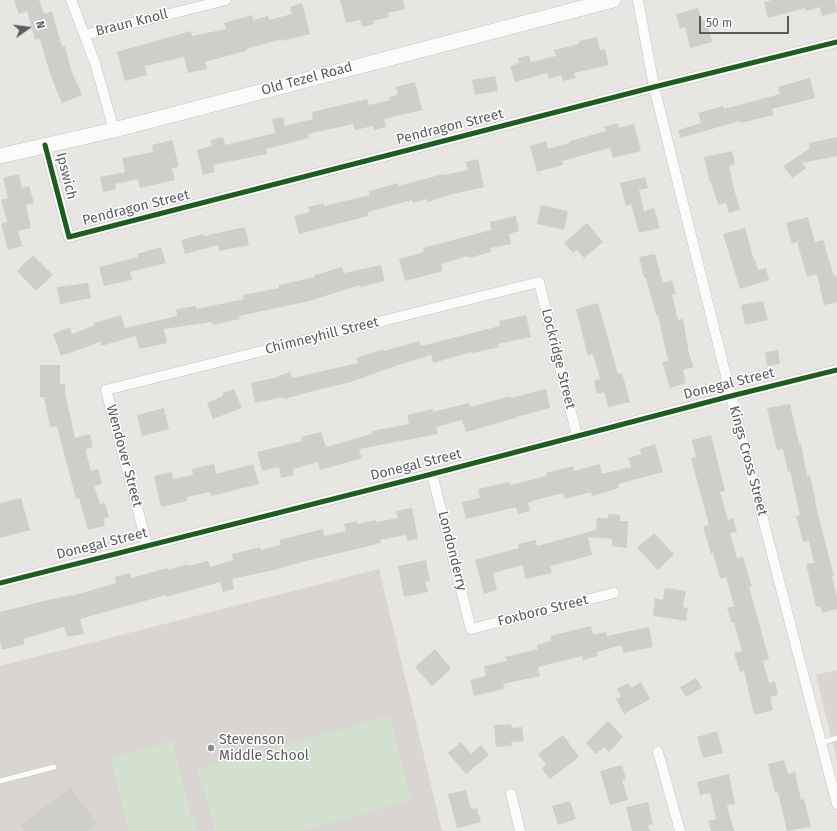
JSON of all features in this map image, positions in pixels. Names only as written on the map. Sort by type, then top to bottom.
[{"type":"street","points":[[71,0],[85,35],[114,130]]},
{"type":"street","name":"Braun Knoll","points":[[85,35],[226,0]]},
{"type":"street","name":"Old Tezel Road","points":[[0,156],[114,130],[613,0]]},
{"type":"street","name":"Kings Cross Street","points":[[638,0],[654,87],[730,396],[837,804]]},
{"type":"street","name":"Pendragon Street","points":[[69,237],[654,87],[837,42]]},
{"type":"street","name":"Ipswich","points":[[45,145],[69,237]]},
{"type":"street","name":"Chimneyhill Street","points":[[106,390],[539,282]]},
{"type":"street","name":"Lockridge Street","points":[[539,282],[577,436]]},
{"type":"street","name":"Donegal Street","points":[[0,583],[837,370]]},
{"type":"street","name":"Wendover Street","points":[[106,390],[147,545]]},
{"type":"street","name":"Londonderry","points":[[432,474],[472,629]]},
{"type":"street","name":"Foxboro Street","points":[[472,629],[614,593]]},
{"type":"street","points":[[658,752],[680,831]]},
{"type":"street","points":[[511,794],[520,831]]},
{"type":"lane","points":[[821,743],[837,738]]},
{"type":"lane","points":[[0,781],[54,767]]},
{"type":"shaded area","name":"Stevenson Middle School","points":[[379,569],[442,831],[0,831],[0,666]]},
{"type":"shaded area","points":[[837,670],[837,761],[816,675]]},
{"type":"green space","points":[[389,716],[412,800],[300,831],[215,831],[198,769]]},
{"type":"green space","points":[[172,741],[196,831],[129,831],[110,758]]},
{"type":"building","points":[[14,0],[39,0],[44,14],[52,11],[62,47],[65,46],[71,70],[82,95],[62,103],[50,74],[40,39],[35,40],[27,11],[19,14]]},
{"type":"building","points":[[340,0],[403,0],[405,9],[388,13],[389,17],[373,21],[374,24],[362,27],[360,20],[346,23]]},
{"type":"building","points":[[772,0],[835,0],[837,12],[822,16],[820,7],[806,11],[805,8],[768,18],[764,2]]},
{"type":"building","points":[[302,3],[310,34],[282,41],[282,39],[205,62],[207,69],[188,73],[184,57],[145,66],[147,75],[125,81],[117,52],[191,31],[192,36],[226,29],[224,23],[252,15],[253,20],[268,16],[269,20],[292,14],[290,7]]},
{"type":"building","points":[[698,8],[702,21],[706,20],[712,42],[690,48],[685,27],[680,29],[676,14]]},
{"type":"building","points":[[597,37],[600,50],[605,49],[609,65],[574,73],[576,78],[563,81],[561,75],[549,79],[547,73],[515,82],[510,66],[519,63],[518,58],[529,55],[531,62],[556,56],[554,50],[579,44],[579,41]]},
{"type":"building","points":[[495,76],[498,91],[475,95],[472,80]]},
{"type":"building","points":[[810,78],[815,98],[772,109],[773,115],[741,123],[740,121],[680,138],[678,130],[701,123],[698,113],[723,106],[724,109],[780,94],[778,87]]},
{"type":"building","points":[[415,82],[422,110],[384,119],[386,127],[374,130],[373,126],[355,130],[353,124],[308,134],[309,138],[266,149],[267,154],[213,165],[215,172],[203,175],[197,150],[212,146],[211,140],[223,137],[225,145],[275,133],[272,119],[283,117],[285,126],[313,119],[312,112],[367,99],[369,105],[390,100],[389,97],[398,95],[396,87]]},
{"type":"building","points":[[618,123],[619,128],[634,124],[641,151],[613,158],[610,148],[562,161],[563,165],[537,172],[530,146],[546,141],[548,149],[606,131],[604,127]]},
{"type":"building","points":[[837,137],[837,156],[802,163],[806,168],[792,178],[784,167],[781,168],[810,148],[809,143]]},
{"type":"building","points":[[172,140],[179,167],[172,168],[175,180],[140,188],[138,179],[115,184],[116,189],[103,192],[100,177],[125,172],[122,158],[153,152],[152,145]]},
{"type":"building","points":[[732,151],[735,164],[729,166],[740,210],[729,213],[726,203],[718,205],[711,182],[710,183],[704,157]]},
{"type":"building","points":[[478,159],[484,187],[449,195],[428,202],[427,199],[413,203],[412,200],[368,212],[368,216],[299,234],[294,216],[310,212],[308,207],[324,203],[324,206],[370,195],[369,191],[398,183],[399,186],[443,174],[468,170],[466,162]]},
{"type":"building","points":[[19,174],[22,188],[29,186],[34,203],[26,205],[31,228],[18,231],[22,246],[8,250],[1,224],[7,222],[1,200],[8,198],[3,178]]},
{"type":"building","points":[[645,177],[648,188],[639,190],[644,211],[654,208],[660,228],[639,233],[631,204],[626,206],[620,183]]},
{"type":"building","points":[[541,205],[568,211],[564,230],[537,224]]},
{"type":"building","points":[[516,216],[519,231],[509,234],[511,244],[490,248],[491,252],[469,258],[468,256],[441,264],[443,271],[405,281],[399,259],[424,252],[423,248],[491,230],[490,222]]},
{"type":"building","points":[[808,217],[815,242],[823,240],[834,276],[836,275],[837,302],[824,305],[817,274],[807,277],[797,242],[792,244],[786,223]]},
{"type":"building","points":[[587,223],[603,242],[584,258],[577,250],[573,253],[564,243]]},
{"type":"building","points":[[245,227],[249,245],[219,251],[218,245],[185,254],[181,240],[203,234],[204,236]]},
{"type":"building","points":[[745,228],[758,270],[766,268],[769,280],[740,289],[723,234]]},
{"type":"building","points":[[161,247],[166,263],[130,272],[132,280],[104,286],[99,267],[138,257],[137,254]]},
{"type":"building","points":[[655,254],[663,283],[672,280],[676,294],[672,295],[678,320],[683,319],[689,354],[694,367],[683,370],[686,383],[670,388],[662,362],[668,361],[658,315],[656,315],[639,257]]},
{"type":"building","points":[[33,255],[53,275],[36,291],[17,271]]},
{"type":"building","points":[[381,265],[385,281],[361,287],[360,285],[309,301],[239,316],[240,319],[213,325],[212,322],[164,329],[167,343],[139,349],[136,336],[101,346],[100,342],[61,356],[53,334],[70,327],[72,334],[95,325],[94,323],[121,315],[125,328],[177,316],[176,309],[196,306],[197,309],[244,299],[243,295],[279,288],[279,285],[315,277],[315,275],[342,267],[344,273]]},
{"type":"building","points":[[88,283],[91,298],[60,304],[57,287]]},
{"type":"building","points":[[763,301],[768,320],[745,325],[741,305]]},
{"type":"building","points":[[598,303],[618,374],[622,373],[630,402],[608,407],[604,392],[597,394],[594,381],[600,379],[593,354],[588,356],[576,309]]},
{"type":"building","points":[[526,315],[531,337],[498,344],[499,347],[472,352],[433,363],[431,355],[351,382],[284,399],[283,397],[255,403],[251,383],[278,377],[290,372],[292,378],[358,363],[356,358],[384,349],[384,351],[419,341],[421,346],[500,326],[499,321]]},
{"type":"building","points":[[778,350],[780,364],[767,366],[765,352]]},
{"type":"building","points":[[40,365],[60,365],[60,384],[65,384],[65,393],[75,438],[90,434],[93,447],[85,449],[91,471],[98,469],[102,484],[94,486],[100,504],[105,503],[109,517],[103,519],[105,526],[88,530],[79,498],[76,499],[57,426],[50,427],[44,397],[40,397]]},
{"type":"building","points":[[234,389],[242,408],[213,419],[207,403],[223,396],[222,393]]},
{"type":"building","points":[[546,389],[550,408],[466,432],[462,420],[436,427],[438,434],[359,449],[362,458],[320,470],[318,462],[293,469],[294,475],[281,478],[279,467],[262,471],[257,452],[302,441],[301,437],[321,432],[326,447],[372,434],[372,431],[409,424],[407,415],[433,409],[433,412],[469,403],[471,407],[510,396],[511,398]]},
{"type":"building","points":[[790,404],[799,444],[801,443],[807,476],[810,475],[815,503],[834,576],[832,577],[837,597],[837,609],[822,613],[820,606],[816,607],[806,564],[814,563],[809,541],[803,542],[796,516],[800,515],[790,471],[788,472],[783,449],[777,450],[767,408]]},
{"type":"building","points":[[164,408],[169,429],[142,436],[137,415]]},
{"type":"building","points":[[711,435],[725,491],[720,492],[728,520],[733,518],[737,532],[730,533],[737,558],[743,557],[752,587],[749,587],[769,659],[763,661],[769,683],[775,681],[778,695],[770,697],[773,710],[754,715],[744,671],[740,672],[734,653],[742,651],[734,622],[732,623],[727,608],[734,606],[726,577],[720,579],[713,553],[711,554],[703,527],[709,525],[691,458],[696,457],[692,440]]},
{"type":"building","points":[[655,444],[663,472],[618,484],[619,488],[592,496],[591,492],[565,499],[563,493],[536,500],[528,503],[530,511],[518,514],[516,507],[466,519],[462,502],[480,498],[478,489],[510,482],[511,485],[546,476],[546,473],[573,466],[574,471],[600,464],[602,474],[631,467],[628,458],[641,454],[640,449]]},
{"type":"building","points":[[214,464],[216,474],[253,464],[259,484],[211,496],[210,492],[187,497],[187,501],[161,507],[154,476],[172,472],[173,479],[193,475],[192,469]]},
{"type":"building","points":[[21,498],[30,530],[0,538],[0,503]]},
{"type":"building","points":[[412,508],[418,539],[407,541],[406,535],[380,540],[381,543],[232,579],[234,589],[223,592],[220,582],[166,597],[166,595],[80,619],[84,634],[67,637],[64,627],[23,639],[25,644],[2,650],[0,641],[0,612],[75,595],[116,583],[115,577],[130,573],[131,578],[167,568],[168,570],[188,564],[188,566],[208,561],[210,567],[233,560],[232,554],[260,547],[261,550],[281,545],[279,540],[323,529],[324,536],[346,531],[344,524],[357,521],[357,524],[376,520],[376,522],[398,518],[396,511]]},
{"type":"building","points":[[608,514],[620,515],[620,521],[628,521],[627,548],[612,546],[612,539],[588,537],[592,555],[550,566],[552,573],[525,579],[523,565],[493,573],[497,590],[484,594],[475,560],[519,548],[518,544],[536,540],[537,546],[596,530],[597,518],[608,518]]},
{"type":"building","points":[[654,533],[674,554],[658,570],[637,548]]},
{"type":"building","points":[[426,560],[430,581],[425,582],[428,592],[404,597],[398,566]]},
{"type":"building","points":[[665,588],[686,591],[683,607],[688,608],[686,621],[653,616],[655,598],[663,600]]},
{"type":"building","points":[[591,626],[593,635],[606,632],[607,636],[649,627],[653,647],[623,653],[622,645],[597,652],[598,656],[583,660],[582,656],[538,667],[540,676],[503,684],[504,689],[474,696],[470,680],[486,676],[484,666],[507,661],[505,657],[538,649],[537,645],[551,641],[550,636]]},
{"type":"building","points":[[435,649],[450,667],[450,670],[432,686],[415,667]]},
{"type":"building","points":[[696,678],[702,688],[686,697],[680,687]]},
{"type":"building","points":[[641,682],[650,699],[624,714],[616,699],[621,697],[617,689],[628,683],[631,688]]},
{"type":"building","points":[[608,721],[623,737],[609,752],[604,747],[596,754],[586,743]]},
{"type":"building","points":[[511,724],[512,728],[522,727],[524,741],[511,742],[512,746],[496,747],[494,725]]},
{"type":"building","points":[[717,731],[723,753],[703,758],[697,737]]},
{"type":"building","points":[[563,735],[579,757],[550,779],[542,769],[546,765],[538,754]]},
{"type":"building","points":[[461,742],[471,754],[481,745],[489,755],[466,774],[448,753]]},
{"type":"building","points":[[784,760],[788,774],[795,772],[801,800],[804,799],[811,827],[787,831],[778,792],[775,793],[768,764]]},
{"type":"building","points":[[622,765],[626,779],[622,780],[628,800],[610,805],[600,771]]},
{"type":"building","points":[[729,774],[735,804],[727,805],[734,831],[711,831],[708,821],[716,819],[710,793],[700,795],[697,782]]},
{"type":"building","points":[[70,788],[97,823],[87,831],[26,831],[21,825]]},
{"type":"building","points":[[466,790],[471,809],[477,808],[481,822],[457,828],[448,794]]},
{"type":"building","points":[[570,801],[576,819],[558,825],[552,806]]},
{"type":"building","points":[[648,802],[653,824],[648,825],[650,831],[632,831],[626,807]]},
{"type":"cycle path","points":[[45,145],[69,237],[654,87],[837,42]]},
{"type":"cycle path","points":[[0,583],[837,370]]},
{"type":"place","name":"Stevenson Middle School","points":[[211,748]]}]
